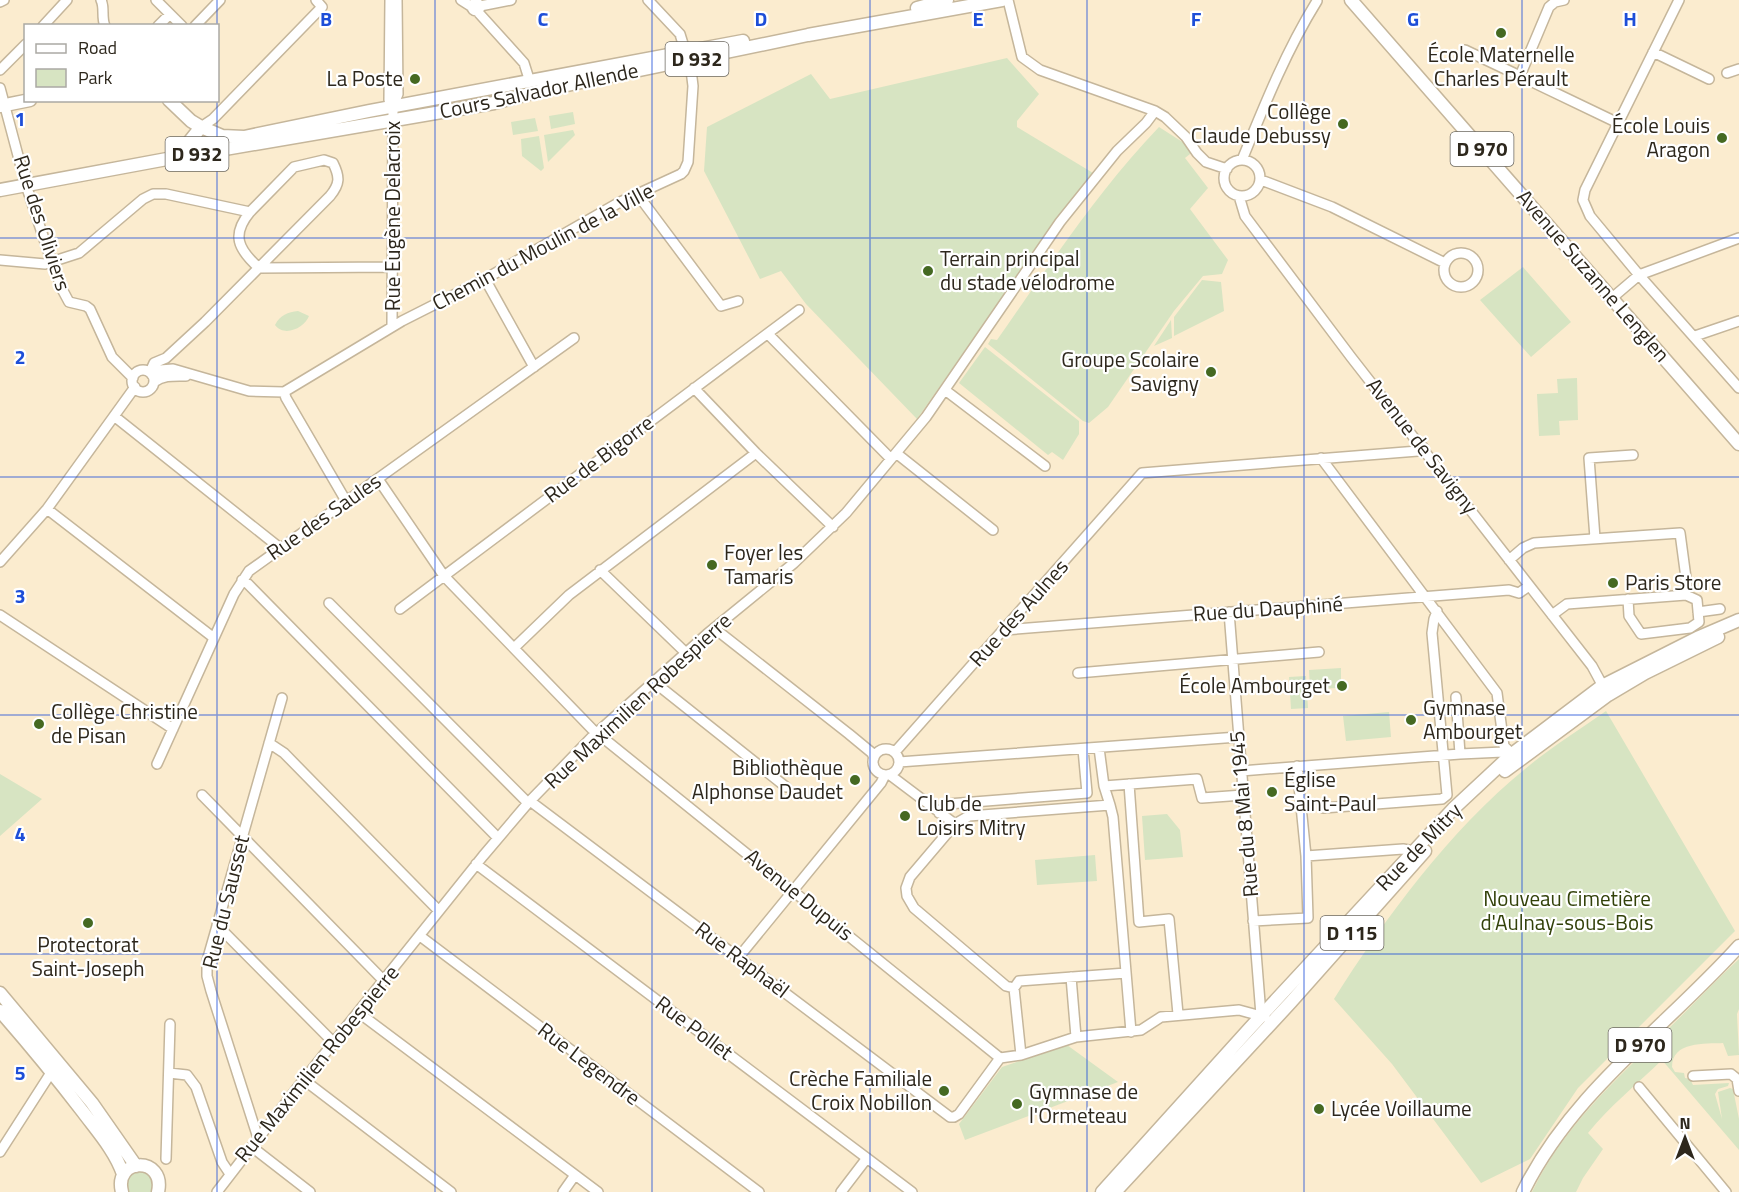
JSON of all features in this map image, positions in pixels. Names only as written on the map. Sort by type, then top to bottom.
[{"type":"main road","name":"Cours Salvador Allende","points":[[393,113],[494,103],[686,57],[947,0]]},
{"type":"main road","name":"Cours Salvador Allende","points":[[393,113],[530,82],[686,57],[1002,0]]},
{"type":"main road","name":"Avenue Suzanne Lenglen","points":[[1351,0],[1739,444]]},
{"type":"main road","points":[[2,105],[24,101]]},
{"type":"main road","name":"D 932","points":[[171,102],[191,121],[222,136],[244,136],[393,113]]},
{"type":"main road","name":"D 932","points":[[0,190],[393,113]]},
{"type":"main road","points":[[177,157],[201,127]]},
{"type":"main road","name":"Rue de Mitry","points":[[1115,1192],[1414,851],[1453,809],[1512,754],[1605,691],[1697,638],[1739,620]]},
{"type":"main road","name":"Rue de Mitry","points":[[1102,1192],[1454,818],[1487,786],[1605,691],[1726,633],[1739,630]]},
{"type":"main road","name":"D 970","points":[[1523,1192],[1540,1160],[1577,1108],[1713,975],[1739,946]]},
{"type":"main road","points":[[0,993],[56,1067],[106,1142],[119,1163],[120,1186]]},
{"type":"main road","points":[[0,1011],[92,1103],[136,1166]]},
{"type":"main road","points":[[120,1186],[128,1169],[142,1165],[153,1170],[159,1180],[161,1190]]},
{"type":"street","points":[[0,2],[4,0]]},
{"type":"street","points":[[45,24],[67,0]]},
{"type":"street","points":[[101,0],[104,24]]},
{"type":"street","points":[[156,0],[180,24]]},
{"type":"street","points":[[197,24],[220,0]]},
{"type":"street","points":[[201,127],[213,118],[322,7],[316,0]]},
{"type":"street","name":"Rue Eugène Delacroix","points":[[390,0],[389,100],[393,113]]},
{"type":"street","name":"Rue Eugène Delacroix","points":[[392,326],[393,113],[398,94],[397,0]]},
{"type":"street","points":[[461,0],[476,8],[524,63],[530,82]]},
{"type":"street","points":[[476,8],[511,0]]},
{"type":"street","name":"Chemin du Moulin de la Ville","points":[[284,392],[392,326],[485,279],[620,202],[684,171],[688,162],[693,86],[691,70],[680,34],[648,0]]},
{"type":"street","points":[[1008,0],[1022,57],[1040,70],[1155,111],[1173,124],[1206,162],[1227,169]]},
{"type":"street","points":[[1520,76],[1549,7],[1555,2],[1564,0]]},
{"type":"street","points":[[1678,0],[1585,190],[1583,200],[1590,216],[1739,388]]},
{"type":"street","points":[[1242,160],[1264,105],[1298,32],[1317,1]]},
{"type":"street","points":[[160,24],[170,14]]},
{"type":"street","points":[[0,70],[24,46]]},
{"type":"street","points":[[1465,50],[1618,123]]},
{"type":"street","points":[[1653,52],[1709,79]]},
{"type":"street","points":[[1727,73],[1739,69]]},
{"type":"street","name":"Rue des Oliviers","points":[[0,88],[2,105],[25,172],[26,185],[67,300],[86,306],[92,312],[112,357],[136,386]]},
{"type":"street","name":"Rue Maximilien Robespierre","points":[[217,1191],[476,864],[529,802],[598,733],[654,682],[832,527],[894,456],[945,390],[1060,222],[1117,151],[1155,111]]},
{"type":"street","points":[[136,386],[148,390],[149,375],[154,363],[166,358],[259,268],[338,186],[339,179],[333,163],[324,160],[294,167],[242,222],[238,238],[241,250],[259,268],[392,267]]},
{"type":"street","points":[[1242,160],[1257,168],[1260,180],[1256,191],[1239,196],[1226,186],[1224,174],[1236,161],[1242,160]]},
{"type":"street","points":[[1260,180],[1332,207],[1445,263]]},
{"type":"street","points":[[0,260],[45,264],[79,254],[142,199],[153,194],[166,194],[250,212]]},
{"type":"street","points":[[638,195],[722,306],[738,301]]},
{"type":"street","name":"Avenue de Savigny","points":[[1239,196],[1245,216],[1351,357],[1592,666],[1605,691]]},
{"type":"street","points":[[1612,298],[1639,275],[1739,238]]},
{"type":"street","points":[[485,279],[534,367]]},
{"type":"street","name":"Rue de Bigorre","points":[[400,609],[799,310]]},
{"type":"street","points":[[1695,336],[1739,321]]},
{"type":"street","points":[[768,334],[894,456],[993,530]]},
{"type":"street","name":"Rue des Saules","points":[[157,764],[242,580],[258,563],[574,338]]},
{"type":"street","points":[[112,357],[149,375],[194,376],[249,391],[284,392],[346,501]]},
{"type":"street","points":[[0,562],[47,509],[136,386],[149,375]]},
{"type":"street","points":[[694,388],[832,527]]},
{"type":"street","points":[[945,390],[1045,466]]},
{"type":"street","points":[[114,416],[280,548]]},
{"type":"street","points":[[1322,458],[1418,451],[1423,447]]},
{"type":"street","points":[[514,648],[569,595],[600,570],[756,453]]},
{"type":"street","points":[[1595,538],[1589,458],[1633,455]]},
{"type":"street","points":[[1322,458],[1497,693],[1504,746],[1512,754]]},
{"type":"street","name":"Rue des Aulnes","points":[[895,752],[1142,472],[1322,458]]},
{"type":"street","name":"Avenue Dupuis","points":[[378,479],[444,576],[598,733],[1000,1058]]},
{"type":"street","points":[[47,509],[214,638]]},
{"type":"street","points":[[1509,560],[1523,548],[1534,543],[1680,533],[1686,595]]},
{"type":"street","points":[[600,570],[686,653]]},
{"type":"street","points":[[242,580],[498,838]]},
{"type":"street","name":"Rue du Dauphiné","points":[[1004,630],[1509,590],[1519,593],[1529,586]]},
{"type":"street","points":[[1552,615],[1567,604],[1628,599],[1686,595],[1697,600],[1699,622],[1690,628],[1641,634],[1629,616],[1628,599]]},
{"type":"street","name":"Rue Raphaël","points":[[329,603],[529,802],[947,1114],[954,1117],[1000,1058]]},
{"type":"street","points":[[1698,612],[1720,609]]},
{"type":"street","points":[[1323,808],[1442,799],[1447,795],[1432,633],[1437,611]]},
{"type":"street","name":"Rue du 8 Mai 1945","points":[[1229,612],[1253,921],[1267,1018]]},
{"type":"street","points":[[0,615],[173,729]]},
{"type":"street","points":[[714,628],[872,753],[875,769],[888,775],[955,825]]},
{"type":"street","points":[[1077,673],[1319,652]]},
{"type":"street","points":[[654,682],[786,787]]},
{"type":"street","points":[[1456,697],[1460,754]]},
{"type":"street","name":"Rue du Sausset","points":[[258,1138],[207,976],[207,961],[282,698]]},
{"type":"street","points":[[899,762],[1238,737]]},
{"type":"street","points":[[269,743],[284,753],[439,911]]},
{"type":"street","points":[[1099,748],[1104,786],[1113,817],[1131,1032]]},
{"type":"street","points":[[738,958],[881,783],[897,770],[899,762],[895,752],[883,749],[874,758]]},
{"type":"street","points":[[939,813],[948,804],[1087,793],[1083,749]]},
{"type":"street","points":[[1240,771],[1443,755],[1503,752],[1512,754]]},
{"type":"street","points":[[1253,921],[1308,918],[1306,856],[1297,766]]},
{"type":"street","points":[[1104,786],[1197,779],[1202,798],[1243,795]]},
{"type":"street","points":[[1129,784],[1139,922],[1169,919],[1178,1014]]},
{"type":"street","points":[[202,795],[384,981]]},
{"type":"street","points":[[1014,988],[1006,986],[914,908],[907,896],[906,888],[910,877],[955,825],[969,816],[1110,805]]},
{"type":"street","points":[[1306,856],[1403,849],[1414,851]]},
{"type":"street","name":"Rue Pollet","points":[[476,864],[912,1192]]},
{"type":"street","points":[[217,925],[334,1043]]},
{"type":"street","name":"Rue Legendre","points":[[420,936],[759,1192]]},
{"type":"street","points":[[1021,1055],[1014,988],[1018,981],[1126,973]]},
{"type":"street","points":[[1071,977],[1076,1037]]},
{"type":"street","points":[[1000,1058],[1021,1055],[1076,1037],[1144,1029],[1161,1017],[1178,1014],[1239,1010],[1267,1018]]},
{"type":"street","points":[[359,1013],[598,1192]]},
{"type":"street","points":[[166,1159],[170,1023]]},
{"type":"street","points":[[2,1146],[56,1067]]},
{"type":"street","points":[[169,1073],[187,1074],[195,1087],[222,1162],[230,1174]]},
{"type":"street","points":[[1693,1076],[1731,1074],[1737,1079],[1739,1091]]},
{"type":"street","points":[[304,1080],[451,1192]]},
{"type":"street","points":[[1639,1087],[1665,1125],[1726,1192]]},
{"type":"street","points":[[252,1147],[310,1192]]},
{"type":"street","points":[[841,1192],[867,1158]]},
{"type":"street","points":[[563,1192],[575,1175]]},
{"type":"green space","points":[[1007,58],[1039,94],[1017,121],[1017,127],[1093,173],[1060,215],[917,419],[806,304],[781,271],[760,279],[704,171],[707,127],[811,74],[830,99]]},
{"type":"green space","points":[[573,112],[575,124],[551,129],[549,116]]},
{"type":"green space","points":[[535,118],[538,131],[513,135],[511,122]]},
{"type":"green space","points":[[1159,127],[1195,150],[1185,158],[1208,188],[1190,209],[1228,260],[1222,274],[1203,276],[1174,311],[1108,407],[1089,423],[1083,421],[988,344],[991,339],[997,340],[1094,204]]},
{"type":"green space","points":[[573,130],[575,135],[548,162],[544,135]]},
{"type":"green space","points":[[539,136],[544,168],[541,171],[522,156],[521,139]]},
{"type":"green space","points":[[1523,267],[1571,322],[1531,357],[1480,300]]},
{"type":"green space","points":[[1202,280],[1221,282],[1224,311],[1174,336],[1174,317]]},
{"type":"green space","points":[[298,311],[309,316],[299,327],[284,331],[275,325],[285,315]]},
{"type":"green space","points":[[1171,320],[1172,338],[1154,346]]},
{"type":"green space","points":[[985,347],[1079,421],[1079,434],[1063,460],[1052,452],[1048,455],[959,383]]},
{"type":"green space","points":[[1577,378],[1578,420],[1559,421],[1560,435],[1539,436],[1537,394],[1558,393],[1557,379]]},
{"type":"green space","points":[[1341,668],[1341,688],[1310,689],[1309,670]]},
{"type":"green space","points":[[1306,676],[1308,708],[1291,709],[1289,677]]},
{"type":"green space","name":"Nouveau Cimetière d'Aulnay-sous-Bois","points":[[1606,711],[1735,931],[1578,1088],[1530,1159],[1481,1183],[1392,1064],[1334,999],[1397,907],[1445,847],[1471,819],[1497,793],[1535,761]]},
{"type":"green space","points":[[1389,712],[1391,737],[1346,741],[1343,716]]},
{"type":"green space","points":[[0,774],[42,799],[0,836]]},
{"type":"green space","points":[[1167,814],[1180,830],[1183,857],[1145,860],[1142,816]]},
{"type":"green space","points":[[1095,855],[1097,881],[1037,885],[1035,860]]},
{"type":"green space","points":[[1739,959],[1739,1009],[1737,1014],[1739,1055],[1728,1056],[1723,1043],[1699,1044],[1677,1052],[1672,1067],[1675,1072],[1684,1073],[1685,1078],[1690,1079],[1693,1085],[1729,1083],[1728,1086],[1718,1089],[1715,1094],[1722,1119],[1718,1092],[1733,1089],[1739,1119],[1739,1150],[1662,1060],[1614,1104],[1588,1133],[1603,1149],[1576,1192],[1532,1192],[1559,1147],[1590,1107]]},
{"type":"green space","name":"Gymnase de l'Ormeteau","points":[[1067,1045],[1118,1082],[965,1140],[959,1124],[1002,1067]]},
{"type":"green space","points":[[141,1171],[152,1179],[152,1192],[128,1192],[129,1178]]},
{"type":"place","name":"École Maternelle Charles Pérault","points":[[1501,33]]},
{"type":"place","name":"La Poste","points":[[415,79]]},
{"type":"place","name":"Collège Claude Debussy","points":[[1343,124]]},
{"type":"place","name":"École Louis Aragon","points":[[1722,138]]},
{"type":"place","name":"Terrain principal du stade vélodrome","points":[[928,271]]},
{"type":"place","name":"Groupe Scolaire Savigny","points":[[1211,372]]},
{"type":"place","name":"Foyer les Tamaris","points":[[712,565]]},
{"type":"place","name":"Paris Store","points":[[1613,583]]},
{"type":"place","name":"École Ambourget","points":[[1342,686]]},
{"type":"place","name":"Gymnase Ambourget","points":[[1411,720]]},
{"type":"place","name":"Collège Christine de Pisan","points":[[39,724]]},
{"type":"place","name":"Bibliothèque Alphonse Daudet","points":[[855,780]]},
{"type":"place","name":"Église Saint-Paul","points":[[1272,792]]},
{"type":"place","name":"Club de Loisirs Mitry","points":[[905,816]]},
{"type":"place","name":"Protectorat Saint-Joseph","points":[[88,923]]},
{"type":"place","name":"Crèche Familiale Croix Nobillon","points":[[944,1091]]},
{"type":"place","name":"Gymnase de l'Ormeteau","points":[[1017,1104]]},
{"type":"place","name":"Lycée Voillaume","points":[[1319,1109]]}]
